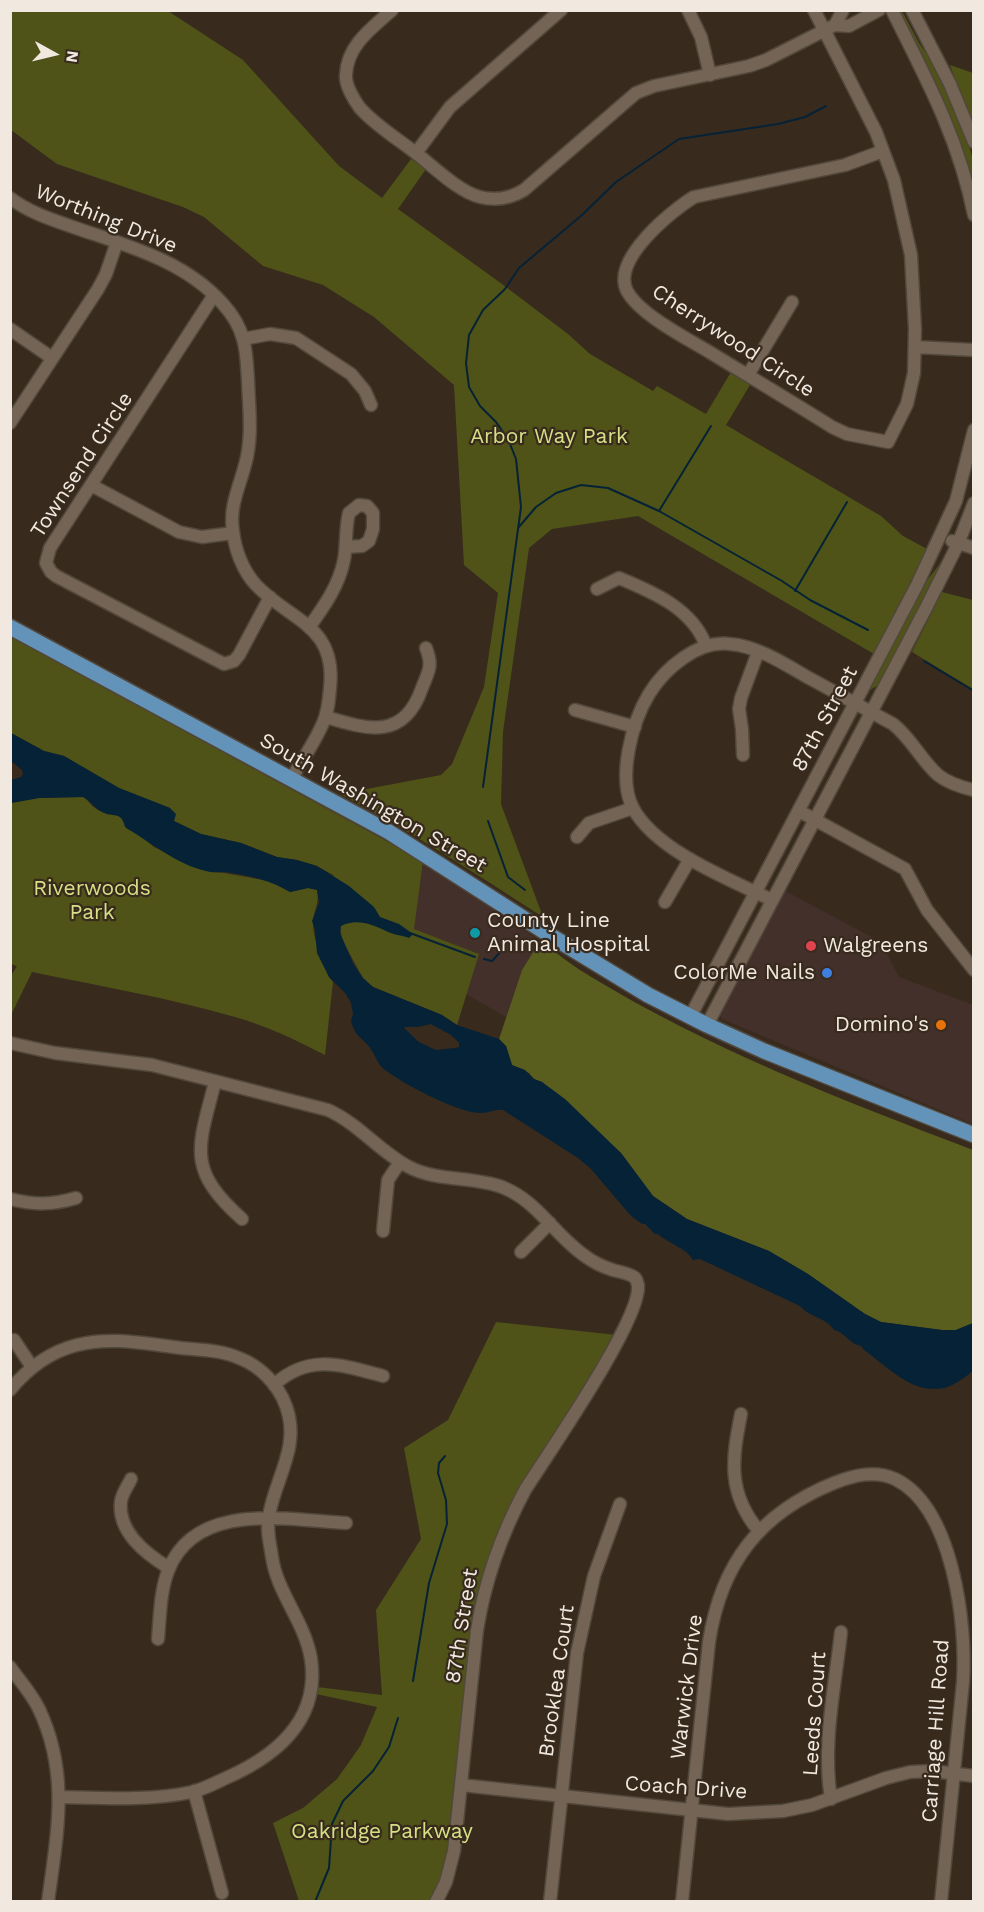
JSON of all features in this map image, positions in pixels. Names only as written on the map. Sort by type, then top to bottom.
[{"type":"main road","name":"South Washington Street","points":[[10,627],[398,837],[604,970],[690,1017],[792,1063],[974,1135]]},
{"type":"street","points":[[392,10],[358,42],[348,61],[345,78],[358,106],[373,121],[476,196],[493,199],[508,198],[524,190],[636,93],[654,86],[749,66],[830,28],[849,26],[879,10]]},
{"type":"street","points":[[416,153],[450,107],[561,10]]},
{"type":"street","points":[[688,10],[700,37],[710,75]]},
{"type":"street","points":[[814,10],[830,28],[894,180],[909,246],[914,290],[915,347],[974,350]]},
{"type":"street","points":[[830,28],[843,10]]},
{"type":"street","points":[[892,10],[944,115],[963,172],[974,215]]},
{"type":"street","points":[[912,10],[954,93],[974,142]]},
{"type":"street","name":"Cherrywood Circle","points":[[883,151],[837,167],[694,197],[643,241],[629,261],[626,276],[628,292],[645,310],[815,417],[843,433],[888,442],[909,399],[914,373],[915,347]]},
{"type":"street","name":"Worthing Drive","points":[[10,198],[46,218],[159,258],[214,295],[232,316],[243,339],[250,436],[245,466],[232,509],[233,533],[244,568],[255,584],[310,626],[321,639],[331,665],[326,717],[292,778]]},
{"type":"street","points":[[10,423],[98,289],[109,267],[117,242]]},
{"type":"street","name":"Townsend Circle","points":[[214,295],[47,555],[48,567],[56,576],[224,664],[234,661],[239,655],[270,597]]},
{"type":"street","points":[[747,375],[792,302]]},
{"type":"street","points":[[10,329],[52,358]]},
{"type":"street","points":[[243,339],[270,334],[296,338],[351,374],[365,390],[370,405]]},
{"type":"street","name":"87th Street","points":[[690,1017],[918,585],[956,501],[974,430]]},
{"type":"street","points":[[91,485],[179,532],[207,537],[233,533]]},
{"type":"street","name":"87th Street","points":[[707,1025],[958,544],[974,503]]},
{"type":"street","points":[[941,537],[974,548]]},
{"type":"street","points":[[310,626],[336,585],[346,547]]},
{"type":"street","points":[[597,589],[619,578],[654,593],[695,623],[706,646]]},
{"type":"street","points":[[772,900],[690,860],[669,846],[633,808],[627,793],[625,773],[635,727],[648,695],[657,683],[689,654],[706,646],[729,643],[783,663],[902,730],[939,776],[955,785],[973,790]]},
{"type":"street","points":[[326,717],[376,727],[386,727],[399,722],[412,711],[432,663],[426,648]]},
{"type":"street","points":[[742,755],[742,729],[739,716],[741,699],[758,652]]},
{"type":"street","points":[[575,710],[635,727]]},
{"type":"street","points":[[577,837],[589,823],[633,808]]},
{"type":"street","points":[[799,811],[904,869],[927,910],[974,970]]},
{"type":"street","points":[[665,902],[690,860]]},
{"type":"street","points":[[10,1043],[55,1053],[152,1065],[299,1102],[339,1115],[400,1162],[425,1174],[501,1187],[528,1202],[550,1223],[521,1252]]},
{"type":"street","points":[[215,1082],[201,1135],[201,1159],[206,1176],[222,1201],[242,1219]]},
{"type":"street","points":[[383,1231],[388,1180],[400,1162]]},
{"type":"street","points":[[10,1198],[44,1204],[54,1204],[76,1198]]},
{"type":"street","name":"87th Street","points":[[436,1902],[446,1882],[454,1851],[477,1630],[493,1559],[525,1490],[621,1337],[638,1295],[637,1282],[633,1276],[611,1270],[587,1258],[550,1223]]},
{"type":"street","points":[[14,1340],[34,1365]]},
{"type":"street","points":[[10,1390],[43,1359],[74,1345],[92,1341],[127,1342],[227,1354],[258,1368],[274,1385],[286,1406],[290,1438],[286,1463],[268,1519],[268,1534],[275,1572],[305,1637],[311,1659],[311,1688],[297,1725],[289,1737],[270,1755],[238,1773],[194,1791],[167,1796],[60,1797]]},
{"type":"street","points":[[274,1385],[298,1369],[318,1364],[338,1364],[383,1376]]},
{"type":"street","points":[[741,1414],[734,1452],[735,1486],[742,1506],[759,1530]]},
{"type":"street","name":"Warwick Drive","points":[[682,1902],[713,1619],[721,1591],[734,1564],[759,1530],[797,1500],[830,1485],[857,1476],[876,1474],[892,1478],[905,1485],[921,1500]]},
{"type":"street","points":[[131,1479],[121,1498],[124,1523],[143,1550],[169,1568]]},
{"type":"street","name":"Carriage Hill Road","points":[[921,1500],[935,1526],[953,1573],[969,1644],[963,1682],[941,1902]]},
{"type":"street","name":"Brooklea Court","points":[[550,1902],[582,1624],[594,1576],[620,1504]]},
{"type":"street","points":[[158,1639],[163,1590],[169,1568],[188,1542],[206,1529],[236,1519],[346,1523]]},
{"type":"street","name":"Leeds Court","points":[[831,1799],[827,1773],[827,1749],[841,1632]]},
{"type":"street","points":[[11,1670],[30,1694],[42,1718],[57,1763],[60,1797],[48,1902]]},
{"type":"street","name":"Coach Drive","points":[[461,1785],[692,1811],[755,1814],[797,1808],[831,1799],[896,1775],[932,1772],[974,1776]]},
{"type":"street","points":[[194,1791],[222,1893]]},
{"type":"shaded area","points":[[423,861],[540,941],[522,970],[506,1017],[466,994],[479,954],[413,929]]},
{"type":"shaded area","points":[[785,891],[881,942],[899,977],[973,1005],[973,1124],[722,1019],[719,1013]]},
{"type":"green space","name":"Arbor Way Park","points":[[11,11],[168,11],[243,60],[339,166],[382,198],[411,159],[426,169],[398,209],[502,284],[568,334],[590,354],[653,391],[657,386],[706,414],[731,372],[750,385],[726,425],[881,516],[903,536],[927,549],[874,654],[638,516],[552,529],[529,548],[503,732],[501,804],[543,917],[417,838],[340,794],[441,775],[452,764],[484,687],[498,593],[464,565],[454,385],[374,317],[323,285],[263,266],[204,217],[183,207],[57,164],[11,130]]},
{"type":"green space","points":[[897,11],[902,11],[919,43],[936,67],[966,136],[973,159],[973,190],[950,121]]},
{"type":"green space","points":[[950,65],[973,73],[973,129]]},
{"type":"green space","points":[[946,556],[880,684],[870,690],[925,583]]},
{"type":"green space","points":[[942,592],[973,600],[973,689],[912,652]]},
{"type":"green space","points":[[11,637],[423,861],[414,929],[479,954],[457,1025],[442,1015],[373,987],[363,978],[342,940],[333,875],[317,866],[277,857],[241,843],[201,834],[174,821],[170,808],[119,788],[64,756],[44,751],[11,733]]},
{"type":"green space","name":"Riverwoods Park","points":[[83,797],[97,810],[120,816],[127,829],[136,832],[154,847],[207,871],[269,881],[290,892],[308,888],[317,890],[318,899],[313,923],[315,936],[318,950],[333,982],[325,1055],[281,1034],[235,1017],[160,998],[32,972],[11,1015],[11,976],[17,966],[10,964],[11,803],[39,798]]},
{"type":"green space","points":[[540,941],[582,971],[634,1002],[728,1050],[875,1112],[973,1150],[973,1323],[956,1330],[942,1330],[881,1322],[865,1314],[808,1274],[769,1251],[687,1219],[653,1196],[621,1153],[542,1082],[512,1065],[506,1046],[499,1039],[522,970]]},
{"type":"green space","name":"Oakridge Parkway","points":[[496,1322],[617,1335],[492,1552],[450,1845],[442,1875],[430,1901],[299,1901],[273,1823],[303,1808],[337,1779],[361,1745],[377,1707],[316,1694],[317,1687],[382,1695],[376,1610],[421,1539],[404,1448],[448,1420]]},
{"type":"water","points":[[11,733],[44,751],[64,756],[119,788],[170,808],[176,814],[174,821],[201,834],[241,843],[277,857],[317,866],[349,886],[374,907],[380,917],[399,924],[413,934],[409,938],[358,922],[341,926],[340,933],[354,965],[373,987],[442,1015],[457,1025],[499,1039],[506,1046],[512,1065],[525,1070],[534,1079],[542,1082],[565,1099],[621,1153],[653,1196],[687,1219],[769,1251],[808,1274],[865,1314],[881,1322],[942,1330],[956,1330],[973,1323],[973,1371],[944,1388],[921,1387],[901,1378],[861,1346],[853,1343],[800,1306],[700,1259],[693,1260],[681,1249],[655,1234],[645,1224],[631,1216],[591,1169],[578,1158],[503,1110],[471,1112],[431,1097],[394,1076],[381,1066],[369,1047],[355,1032],[351,1021],[353,1014],[351,1003],[346,994],[329,977],[317,953],[312,921],[319,903],[317,890],[308,888],[290,892],[258,879],[195,868],[164,852],[125,827],[123,820],[119,817],[103,813],[83,797],[39,798],[11,803],[11,780],[23,774],[22,770],[11,761]],"holes":[[[431,1024],[451,1035],[459,1043],[459,1047],[419,1051],[410,1046],[402,1033],[405,1027]]]},
{"type":"waterway","points":[[483,787],[521,507],[516,459],[508,439],[496,422],[480,406],[469,387],[466,363],[469,335],[483,310],[505,289],[519,268],[582,215],[616,182],[679,139],[778,124],[805,117],[826,106]]},
{"type":"waterway","points":[[659,511],[711,426]]},
{"type":"waterway","points":[[518,528],[536,507],[556,493],[581,485],[608,488],[659,511],[782,581],[810,600],[868,630]]},
{"type":"waterway","points":[[795,591],[847,502]]},
{"type":"waterway","points":[[924,661],[974,691]]},
{"type":"waterway","points":[[488,821],[508,877],[525,890]]},
{"type":"waterway","points":[[410,933],[475,957]]},
{"type":"waterway","points":[[484,959],[492,961],[504,948]]},
{"type":"waterway","points":[[389,1024],[414,1048],[442,1061]]},
{"type":"waterway","points":[[413,1681],[429,1583],[447,1524],[446,1500],[438,1473],[439,1463],[445,1456]]},
{"type":"waterway","points":[[315,1902],[329,1868],[332,1824],[343,1801],[373,1771],[389,1747],[398,1718]]},
{"type":"place","name":"County Line Animal Hospital","points":[[475,933]]},
{"type":"place","name":"Walgreens","points":[[811,946]]},
{"type":"place","name":"ColorMe Nails","points":[[827,973]]},
{"type":"place","name":"Domino's","points":[[941,1025]]}]
